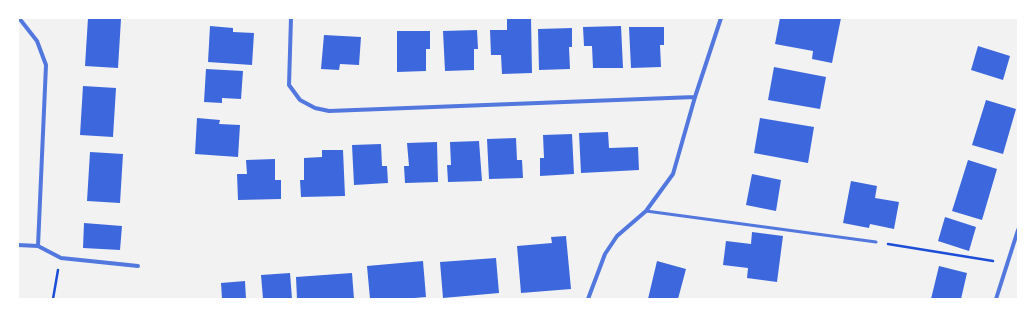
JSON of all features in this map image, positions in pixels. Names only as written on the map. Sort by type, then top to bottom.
[{"type":"street","points":[[19,18],[37,41],[46,65],[38,246]]},
{"type":"street","points":[[291,18],[289,85],[300,100],[315,108],[329,111],[695,97]]},
{"type":"street","points":[[588,299],[605,254],[617,236],[646,211],[673,174],[695,97],[721,18]]},
{"type":"street","points":[[996,299],[1018,230]]},
{"type":"street","points":[[18,245],[38,246],[61,258],[138,266]]},
{"type":"lane","points":[[646,211],[876,242]]},
{"type":"path","points":[[876,242],[1008,263]]},
{"type":"path","points":[[53,299],[61,258]]},
{"type":"building","points":[[88,18],[121,19],[118,68],[85,66]]},
{"type":"building","points":[[507,18],[531,18],[532,73],[502,74],[501,55],[491,55],[490,30],[507,30]]},
{"type":"building","points":[[780,18],[841,18],[832,63],[812,59],[813,51],[775,44]]},
{"type":"building","points":[[210,26],[233,28],[233,32],[254,33],[252,65],[208,62]]},
{"type":"building","points":[[621,26],[623,68],[593,68],[592,46],[584,46],[583,27]]},
{"type":"building","points":[[629,27],[664,27],[664,45],[660,45],[661,67],[631,68]]},
{"type":"building","points":[[572,28],[572,47],[569,47],[570,69],[539,70],[538,29]]},
{"type":"building","points":[[477,30],[478,49],[474,49],[474,70],[445,71],[443,31]]},
{"type":"building","points":[[397,31],[430,31],[430,49],[426,49],[426,71],[397,72]]},
{"type":"building","points":[[324,35],[361,37],[359,65],[340,64],[339,70],[321,69]]},
{"type":"building","points":[[978,46],[1010,56],[1003,80],[971,70]]},
{"type":"building","points":[[774,67],[826,77],[820,109],[768,100]]},
{"type":"building","points":[[206,69],[243,71],[241,99],[222,98],[222,103],[204,102]]},
{"type":"building","points":[[83,86],[116,88],[113,137],[80,135]]},
{"type":"building","points":[[986,100],[1016,109],[1003,154],[972,145]]},
{"type":"building","points":[[197,118],[220,120],[219,124],[240,125],[238,157],[195,154]]},
{"type":"building","points":[[760,118],[814,127],[808,163],[754,153]]},
{"type":"building","points":[[608,132],[609,148],[638,147],[639,170],[581,173],[579,133]]},
{"type":"building","points":[[572,134],[574,174],[540,176],[540,158],[544,158],[543,135]]},
{"type":"building","points":[[516,138],[517,160],[522,160],[523,178],[489,179],[487,139]]},
{"type":"building","points":[[479,141],[482,181],[448,182],[447,165],[451,165],[450,142]]},
{"type":"building","points":[[437,142],[438,182],[405,183],[404,166],[409,166],[407,143]]},
{"type":"building","points":[[381,144],[382,166],[387,166],[388,183],[354,185],[352,145]]},
{"type":"building","points":[[322,150],[343,150],[345,196],[301,197],[300,180],[304,180],[304,158],[322,157]]},
{"type":"building","points":[[90,152],[123,154],[120,203],[87,201]]},
{"type":"building","points":[[275,159],[275,180],[281,180],[281,199],[238,200],[237,174],[247,174],[246,160]]},
{"type":"building","points":[[968,160],[997,169],[982,220],[952,211]]},
{"type":"building","points":[[752,174],[781,180],[776,211],[746,205]]},
{"type":"building","points":[[851,181],[877,186],[875,198],[899,202],[894,229],[870,224],[869,228],[843,223]]},
{"type":"building","points":[[945,217],[976,227],[969,251],[938,241]]},
{"type":"building","points":[[84,223],[122,226],[120,250],[83,248]]},
{"type":"building","points":[[752,232],[783,236],[777,282],[747,278],[748,268],[723,265],[726,241],[751,244]]},
{"type":"building","points":[[566,236],[571,289],[521,293],[517,246],[552,243],[551,237]]},
{"type":"building","points":[[496,258],[499,293],[443,298],[440,262]]},
{"type":"building","points":[[423,261],[426,297],[370,299],[367,266]]},
{"type":"building","points":[[657,261],[686,269],[678,299],[648,299]]},
{"type":"building","points":[[939,266],[967,273],[961,299],[931,299]]},
{"type":"building","points":[[290,273],[292,299],[263,299],[261,275]]},
{"type":"building","points":[[352,273],[354,299],[297,299],[296,277]]},
{"type":"building","points":[[245,281],[246,299],[222,299],[221,283]]}]
